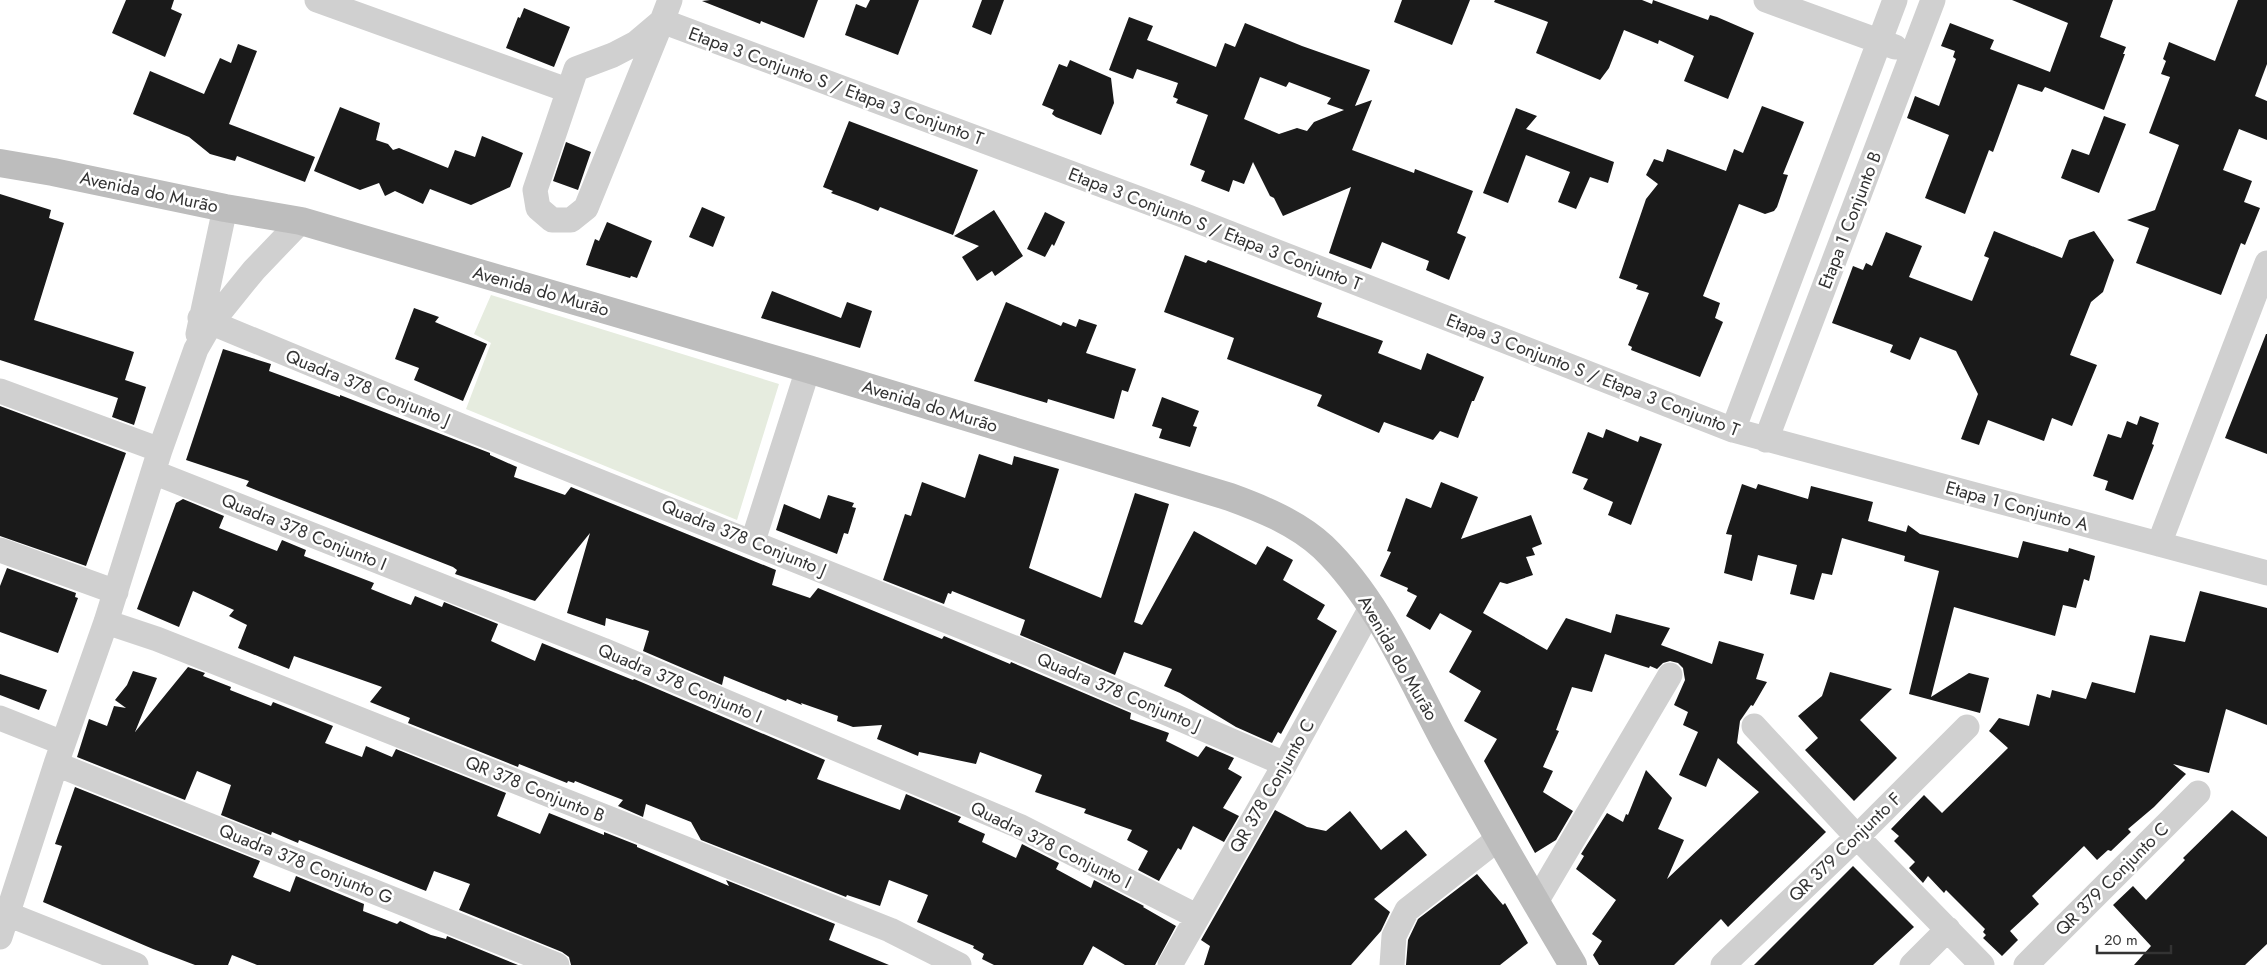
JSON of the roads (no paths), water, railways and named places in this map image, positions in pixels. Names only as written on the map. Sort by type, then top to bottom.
[{"type":"street","points":[[317,0],[567,90]]},
{"type":"street","points":[[1766,0],[1913,54]]},
{"type":"street","points":[[1733,430],[1895,0]]},
{"type":"street","name":"Etapa 1 Conjunto B","points":[[1766,440],[1933,0]]},
{"type":"street","points":[[666,11],[586,208],[571,220],[552,220],[538,208],[535,190],[567,90],[576,69],[613,55],[636,43],[666,11]]},
{"type":"street","name":"Etapa 3 Conjunto S / Etapa 3 Conjunto T","points":[[666,11],[1197,221],[1733,430],[1766,440]]},
{"type":"street","points":[[0,149],[53,172]]},
{"type":"street","name":"Avenida do Murão","points":[[0,163],[53,172],[225,208],[301,221],[808,369],[1230,497],[1266,510],[1300,529],[1323,547],[1372,606],[1498,839],[1573,965]]},
{"type":"street","points":[[136,965],[3,920],[59,753],[106,622],[157,461],[206,321],[225,208]]},
{"type":"street","points":[[206,321],[301,221]]},
{"type":"street","points":[[2159,544],[2267,263]]},
{"type":"street","name":"Quadra 378 Conjunto J","points":[[206,321],[466,428],[753,541],[1032,655],[1285,764]]},
{"type":"street","points":[[753,541],[808,369]]},
{"type":"street","name":"Quadra 378 Conjunto I","points":[[0,391],[157,461],[1019,826],[1196,916]]},
{"type":"street","name":"Etapa 1 Conjunto A","points":[[1766,440],[2267,573]]},
{"type":"street","points":[[0,550],[116,592]]},
{"type":"street","name":"QR 378 Conjunto C","points":[[1170,965],[1196,916],[1285,764],[1372,606]]},
{"type":"street","name":"QR 378 Conjunto B","points":[[106,622],[157,639],[890,930],[959,965]]},
{"type":"street","points":[[1536,902],[1670,675]]},
{"type":"street","name":"Quadra 378 Conjunto G","points":[[0,718],[59,753],[557,965]]},
{"type":"street","points":[[1754,726],[1857,837],[1982,965]]},
{"type":"street","name":"QR 379 Conjunto F","points":[[1722,965],[1857,837],[1967,727]]},
{"type":"street","name":"QR 379 Conjunto C","points":[[2026,965],[2198,794]]},
{"type":"street","points":[[1392,965],[1394,936],[1407,910],[1498,839]]},
{"type":"street","points":[[1912,965],[1948,929]]}]
